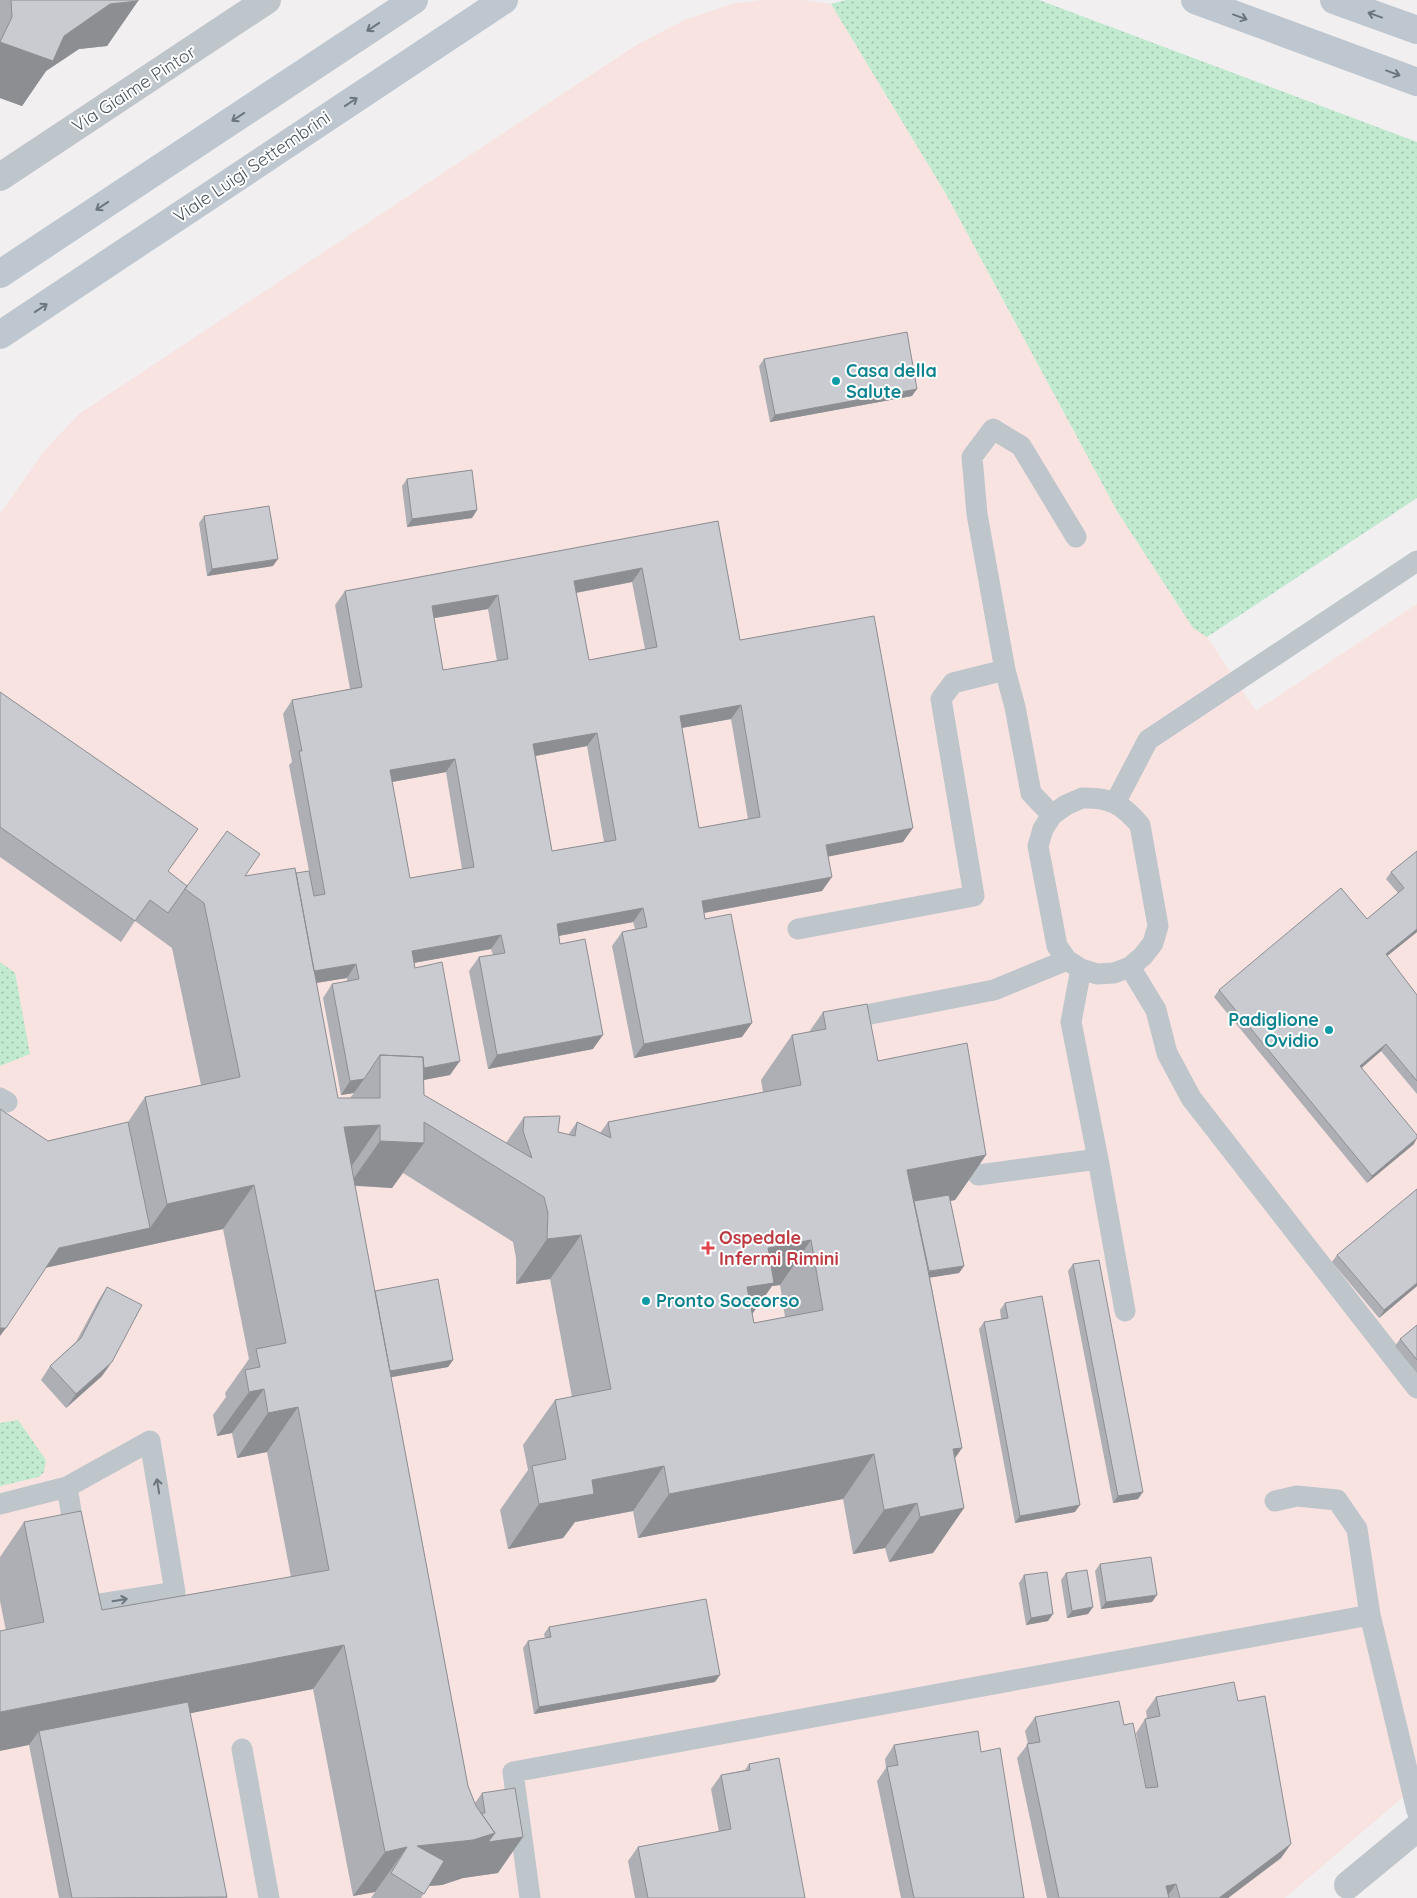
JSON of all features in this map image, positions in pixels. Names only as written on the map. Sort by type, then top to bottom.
[{"type":"main road","points":[[0,274],[414,0]]},
{"type":"main road","name":"Viale Luigi Settembrini","points":[[0,335],[504,0]]},
{"type":"main road","points":[[1194,0],[1417,82]]},
{"type":"main road","points":[[1334,0],[1417,30]]},
{"type":"street","name":"Via Giaime Pintor","points":[[0,177],[267,0]]},
{"type":"street","points":[[1348,1884],[1417,1828]]},
{"type":"lane","points":[[1052,815],[1031,793],[1015,707],[1005,670],[977,514],[972,457],[993,429],[1021,446],[1076,536]]},
{"type":"lane","points":[[1115,803],[1148,740],[1417,561]]},
{"type":"lane","points":[[798,929],[974,896],[941,699],[953,683],[1005,670]]},
{"type":"lane","points":[[1082,798],[1099,798],[1115,803],[1129,812],[1140,825],[1158,926],[1153,943],[1144,956],[1130,967],[1114,973],[1098,974],[1074,964],[1057,946],[1038,846],[1042,829],[1052,815],[1066,804],[1082,798]]},
{"type":"lane","points":[[845,1020],[994,990],[1074,964]]},
{"type":"lane","points":[[1074,964],[1070,1022],[1098,1159],[1124,1311]]},
{"type":"lane","points":[[1130,967],[1156,1010],[1167,1053],[1191,1098],[1417,1388]]},
{"type":"lane","points":[[978,1175],[1098,1159]]},
{"type":"lane","points":[[0,1504],[67,1487],[150,1441],[175,1592],[86,1606],[67,1487]]},
{"type":"lane","points":[[1275,1501],[1297,1496],[1337,1500],[1357,1529],[1370,1615],[1417,1811]]},
{"type":"lane","points":[[530,1898],[513,1772],[1370,1615]]},
{"type":"lane","points":[[242,1749],[269,1898]]},
{"type":"shaded area","name":"Ospedale Infermi Rimini","points":[[761,0],[802,0],[831,4],[946,194],[1117,511],[1193,628],[1207,637],[1256,711],[1417,604],[1417,1785],[1285,1898],[0,1898],[0,514],[44,451],[79,414],[638,44],[685,20],[731,4]]},
{"type":"green space","points":[[846,0],[1039,0],[1417,142],[1417,498],[1207,637],[1193,628],[1117,511],[946,194],[831,4]]},
{"type":"green space","points":[[0,962],[15,973],[30,1054],[0,1066]]},
{"type":"green space","points":[[18,1420],[46,1460],[44,1472],[39,1477],[0,1486],[0,1423]]},
{"type":"building","points":[[11,0],[138,1],[110,4],[64,36],[53,61],[0,42],[12,17]]},
{"type":"building","name":"Casa della Salute","points":[[907,332],[917,389],[775,415],[764,359]]},
{"type":"building","points":[[472,470],[477,510],[412,519],[407,479]]},
{"type":"building","points":[[269,506],[278,559],[212,569],[204,516]]},
{"type":"building","points":[[718,521],[740,640],[874,616],[913,828],[826,845],[832,877],[702,901],[705,919],[731,914],[752,1023],[644,1044],[622,932],[647,927],[643,908],[557,924],[560,944],[585,939],[603,1035],[497,1055],[479,957],[505,953],[501,935],[412,951],[415,968],[442,962],[460,1061],[424,1068],[423,1057],[380,1055],[364,1079],[350,1081],[332,984],[359,979],[356,964],[314,971],[296,873],[309,871],[314,896],[325,894],[299,751],[302,751],[292,700],[362,687],[345,591]],"holes":[[[642,568],[657,647],[589,660],[574,581]],[[498,595],[508,659],[443,670],[432,606]],[[741,705],[760,817],[699,828],[680,716]],[[597,733],[616,840],[552,851],[533,744]],[[455,759],[474,867],[410,878],[390,770]]]},
{"type":"building","points":[[0,692],[198,829],[168,871],[187,886],[168,913],[150,900],[135,921],[0,827]]},
{"type":"building","points":[[227,831],[260,854],[245,876],[295,868],[338,1098],[380,1098],[380,1055],[423,1057],[424,1095],[532,1158],[523,1131],[524,1117],[560,1116],[558,1132],[575,1136],[577,1122],[611,1138],[608,1122],[801,1085],[792,1035],[826,1029],[823,1012],[867,1004],[878,1061],[967,1043],[986,1155],[907,1170],[962,1448],[953,1449],[964,1508],[920,1517],[917,1503],[884,1510],[874,1454],[669,1494],[664,1466],[592,1480],[594,1494],[539,1504],[532,1466],[566,1459],[555,1400],[611,1389],[581,1235],[547,1239],[548,1213],[544,1197],[424,1122],[424,1143],[380,1141],[380,1125],[344,1127],[468,1786],[476,1806],[495,1833],[473,1840],[417,1846],[444,1861],[424,1894],[391,1873],[407,1847],[385,1852],[344,1645],[0,1712],[0,1631],[44,1622],[24,1522],[81,1511],[102,1610],[329,1570],[298,1407],[268,1413],[264,1389],[249,1392],[245,1370],[260,1367],[256,1349],[286,1343],[254,1185],[167,1204],[145,1097],[240,1077],[204,903],[185,889]],"holes":[[[811,1240],[823,1310],[754,1323],[747,1287],[774,1283],[768,1248]]]},
{"type":"building","name":"Padiglione Ovidio","points":[[1417,851],[1417,929],[1386,954],[1417,995],[1417,1081],[1386,1044],[1360,1066],[1417,1135],[1417,1138],[1372,1176],[1219,990],[1341,888],[1367,919],[1404,888],[1391,872]]},
{"type":"building","points":[[0,1109],[48,1141],[128,1122],[150,1228],[59,1248],[6,1328],[0,1328]]},
{"type":"building","points":[[1417,1189],[1417,1283],[1384,1310],[1337,1255]]},
{"type":"building","points":[[949,1195],[964,1266],[929,1271],[914,1201]]},
{"type":"building","points":[[1099,1260],[1143,1492],[1118,1496],[1073,1264]]},
{"type":"building","points":[[438,1279],[453,1360],[390,1371],[375,1291]]},
{"type":"building","points":[[107,1287],[142,1305],[112,1362],[76,1394],[50,1366],[81,1338]]},
{"type":"building","points":[[1042,1296],[1080,1505],[1020,1516],[984,1322],[1008,1318],[1005,1303]]},
{"type":"building","points":[[1417,1325],[1417,1360],[1400,1339]]},
{"type":"building","points":[[1151,1557],[1157,1595],[1106,1602],[1100,1564]]},
{"type":"building","points":[[1087,1570],[1093,1607],[1072,1611],[1066,1573]]},
{"type":"building","points":[[1047,1572],[1053,1614],[1031,1618],[1024,1575]]},
{"type":"building","points":[[706,1599],[720,1675],[539,1707],[528,1641],[551,1637],[549,1627]]},
{"type":"building","points":[[1234,1682],[1238,1701],[1265,1696],[1291,1844],[1219,1898],[1180,1898],[1176,1884],[1166,1886],[1169,1898],[1059,1898],[1027,1744],[1040,1742],[1035,1717],[1119,1701],[1124,1725],[1133,1723],[1146,1788],[1158,1787],[1145,1719],[1160,1716],[1156,1697]]},
{"type":"building","points":[[188,1702],[227,1897],[72,1898],[39,1731]]},
{"type":"building","points":[[978,1731],[981,1752],[1000,1748],[1024,1898],[914,1898],[887,1767],[898,1765],[894,1745]]},
{"type":"building","points":[[779,1758],[805,1898],[648,1898],[638,1847],[731,1829],[721,1775],[750,1770],[749,1764]]},
{"type":"building","points":[[515,1788],[523,1837],[488,1842],[495,1833],[481,1813],[485,1813],[482,1793]]},
{"type":"place","name":"Casa della Salute","points":[[836,381]]},
{"type":"place","name":"Padiglione Ovidio","points":[[1329,1030]]},
{"type":"place","name":"Ospedale Infermi Rimini","points":[[708,1248]]},
{"type":"place","name":"Pronto Soccorso","points":[[646,1301]]}]
